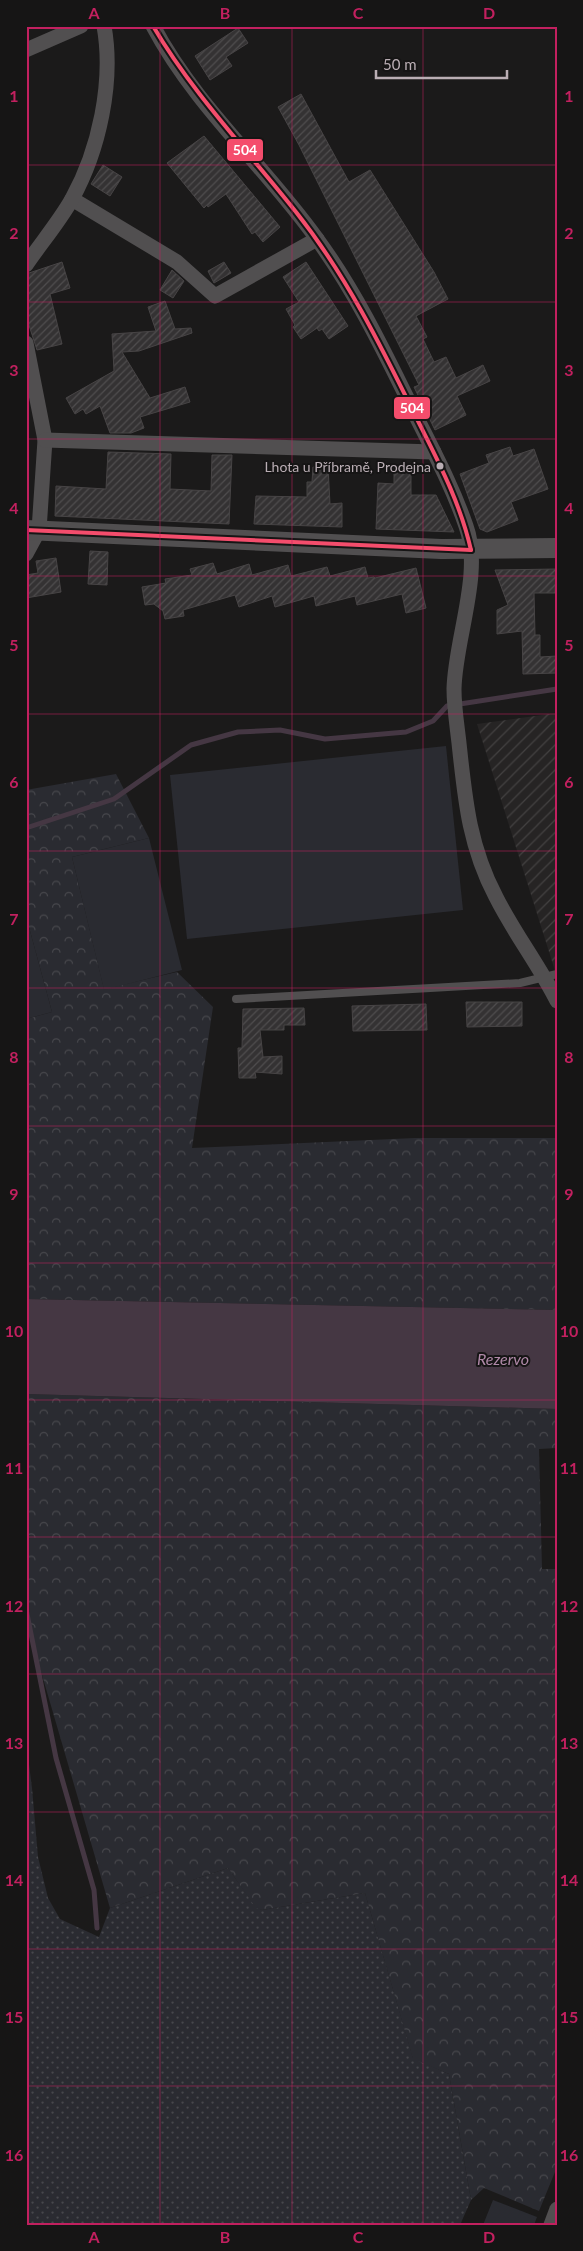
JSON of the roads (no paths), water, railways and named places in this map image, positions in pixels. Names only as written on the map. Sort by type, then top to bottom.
[{"type":"street","points":[[26,50],[81,26]]},
{"type":"street","points":[[26,265],[72,199],[95,145],[107,84],[108,49],[104,26]]},
{"type":"street","points":[[153,26],[163,45],[198,96],[317,238],[367,318],[434,452],[467,528],[471,550],[469,592],[456,659],[454,692],[467,816],[478,858],[496,897],[551,976],[557,1001]]},
{"type":"street","points":[[72,199],[177,262],[214,296],[317,238]]},
{"type":"street","points":[[26,343],[45,440],[32,530],[26,554]]},
{"type":"street","points":[[45,440],[434,452]]},
{"type":"street","points":[[32,530],[471,550],[557,548]]},
{"type":"street","points":[[551,2225],[557,2209]]},
{"type":"lane","points":[[236,999],[520,984],[551,976]]},
{"type":"water","name":"Rezervo","points":[[26,1299],[557,1310],[557,1409],[26,1394]]},
{"type":"waterway","points":[[26,828],[114,799],[191,745],[238,732],[280,730],[325,739],[406,732],[433,721],[447,706],[557,689]]},
{"type":"waterway","points":[[26,1609],[56,1758],[94,1890],[97,1928]]},
{"type":"place","name":"Lhota u Příbramě, Prodejna","points":[[440,466]]}]
